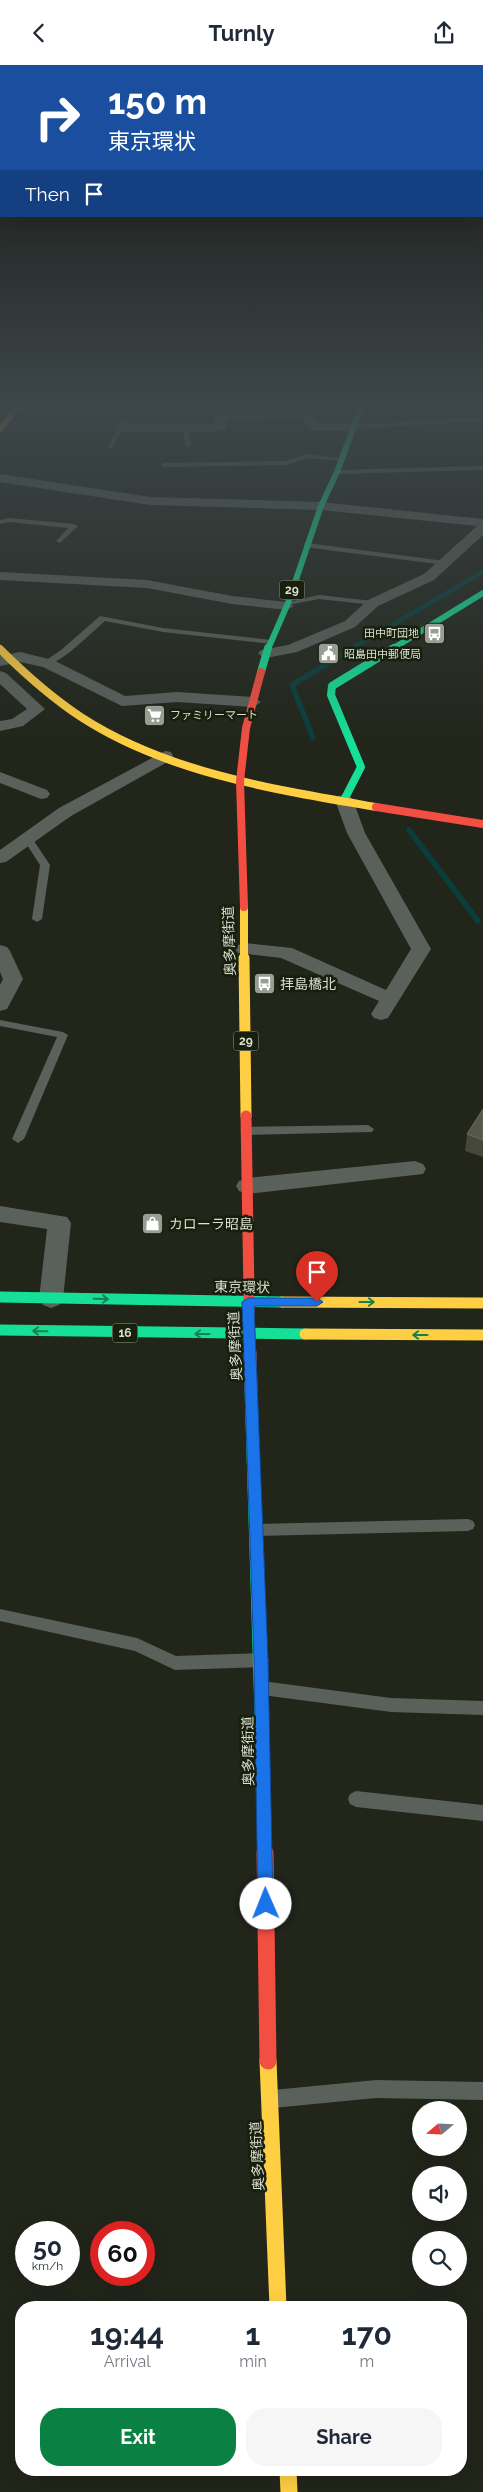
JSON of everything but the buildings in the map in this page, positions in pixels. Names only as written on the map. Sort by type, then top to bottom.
[{"type":"main road","name":"奥多摩街道","points":[[278,2301],[269,2099],[262,1689],[251,1335],[248,1302],[245,949],[240,781],[246,728],[269,647],[287,604],[317,518]]},
{"type":"main road","points":[[344,800],[361,767],[332,699],[332,687],[483,593]]},
{"type":"main road","points":[[3,656],[62,705],[119,737],[165,756],[240,781],[483,824]]},
{"type":"main road","name":"東京環状","points":[[0,1297],[248,1302],[483,1303]]},
{"type":"main road","name":"16","points":[[0,1330],[251,1335],[483,1335]]},
{"type":"main road","points":[[289,2476],[290,2492]]},
{"type":"street","points":[[438,518],[483,523]]},
{"type":"street","points":[[269,647],[292,649],[350,624],[373,603],[429,577],[483,528]]},
{"type":"street","points":[[459,550],[478,549],[483,545]]},
{"type":"street","points":[[0,576],[147,584],[232,600],[287,604]]},
{"type":"street","points":[[3,656],[20,657],[48,663],[122,701],[177,697],[253,702]]},
{"type":"street","points":[[0,676],[37,709],[16,723],[0,726]]},
{"type":"street","points":[[0,858],[27,837],[84,801],[165,756]]},
{"type":"street","points":[[0,777],[40,794]]},
{"type":"street","points":[[245,949],[285,952],[385,1006],[421,949],[356,833],[344,800]]},
{"type":"street","points":[[0,951],[14,979],[0,1005]]},
{"type":"street","points":[[247,1186],[415,1169]]},
{"type":"street","points":[[0,1214],[59,1223],[51,1299]]},
{"type":"lane","points":[[0,522],[9,520],[74,526],[60,541]]},
{"type":"lane","points":[[308,545],[445,563]]},
{"type":"lane","points":[[287,604],[319,597],[373,603]]},
{"type":"lane","points":[[48,663],[64,652],[103,618],[269,647]]},
{"type":"lane","points":[[27,837],[45,865],[37,919]]},
{"type":"lane","points":[[0,1023],[63,1035],[18,1139]]},
{"type":"lane","points":[[246,1131],[368,1129]]},
{"type":"lane","points":[[257,1530],[468,1525]]},
{"type":"lane","points":[[0,1615],[137,1645],[175,1663],[261,1660]]},
{"type":"lane","points":[[262,1689],[391,1705],[483,1709]]},
{"type":"lane","points":[[356,1799],[483,1813]]},
{"type":"lane","points":[[269,2099],[376,2089],[483,2091]]},
{"type":"waterway","points":[[351,649],[483,572]]},
{"type":"waterway","points":[[313,738],[292,685],[353,648]]},
{"type":"waterway","points":[[409,830],[478,921]]},
{"type":"traffic: fast","points":[[261,672],[266,653],[288,603],[317,518]]},
{"type":"traffic: fast","points":[[344,800],[361,767],[331,695],[332,686],[483,593]]},
{"type":"traffic: fast","points":[[0,1297],[282,1302]]},
{"type":"traffic: fast","points":[[0,1330],[305,1334]]},
{"type":"traffic: fast","points":[[251,1388],[261,1660],[264,1811]]},
{"type":"traffic: slow","points":[[0,649],[47,693],[82,718],[120,739],[161,756],[247,782],[376,807]]},
{"type":"traffic: slow","points":[[244,907],[246,1116]]},
{"type":"traffic: slow","points":[[282,1302],[483,1303]]},
{"type":"traffic: slow","points":[[305,1334],[483,1335]]},
{"type":"traffic: slow","points":[[268,2061],[278,2301]]},
{"type":"traffic: slow","points":[[288,2476],[289,2492]]},
{"type":"traffic: jam","points":[[244,907],[240,781],[246,728],[261,672]]},
{"type":"traffic: jam","points":[[376,807],[483,824]]},
{"type":"traffic: jam","points":[[246,1116],[251,1388]]},
{"type":"traffic: jam","points":[[264,1811],[268,2061]]},
{"type":"place","name":"田中町団地","points":[[435,633]]},
{"type":"place","name":"昭島田中郵便局","points":[[328,654]]},
{"type":"place","name":"ファミリーマート","points":[[154,715]]},
{"type":"place","name":"拝島橋北","points":[[264,984]]},
{"type":"place","name":"カローラ昭島","points":[[153,1224]]},
{"type":"route","points":[[266,1904],[261,1660],[251,1335],[248,1302],[317,1302]]}]
